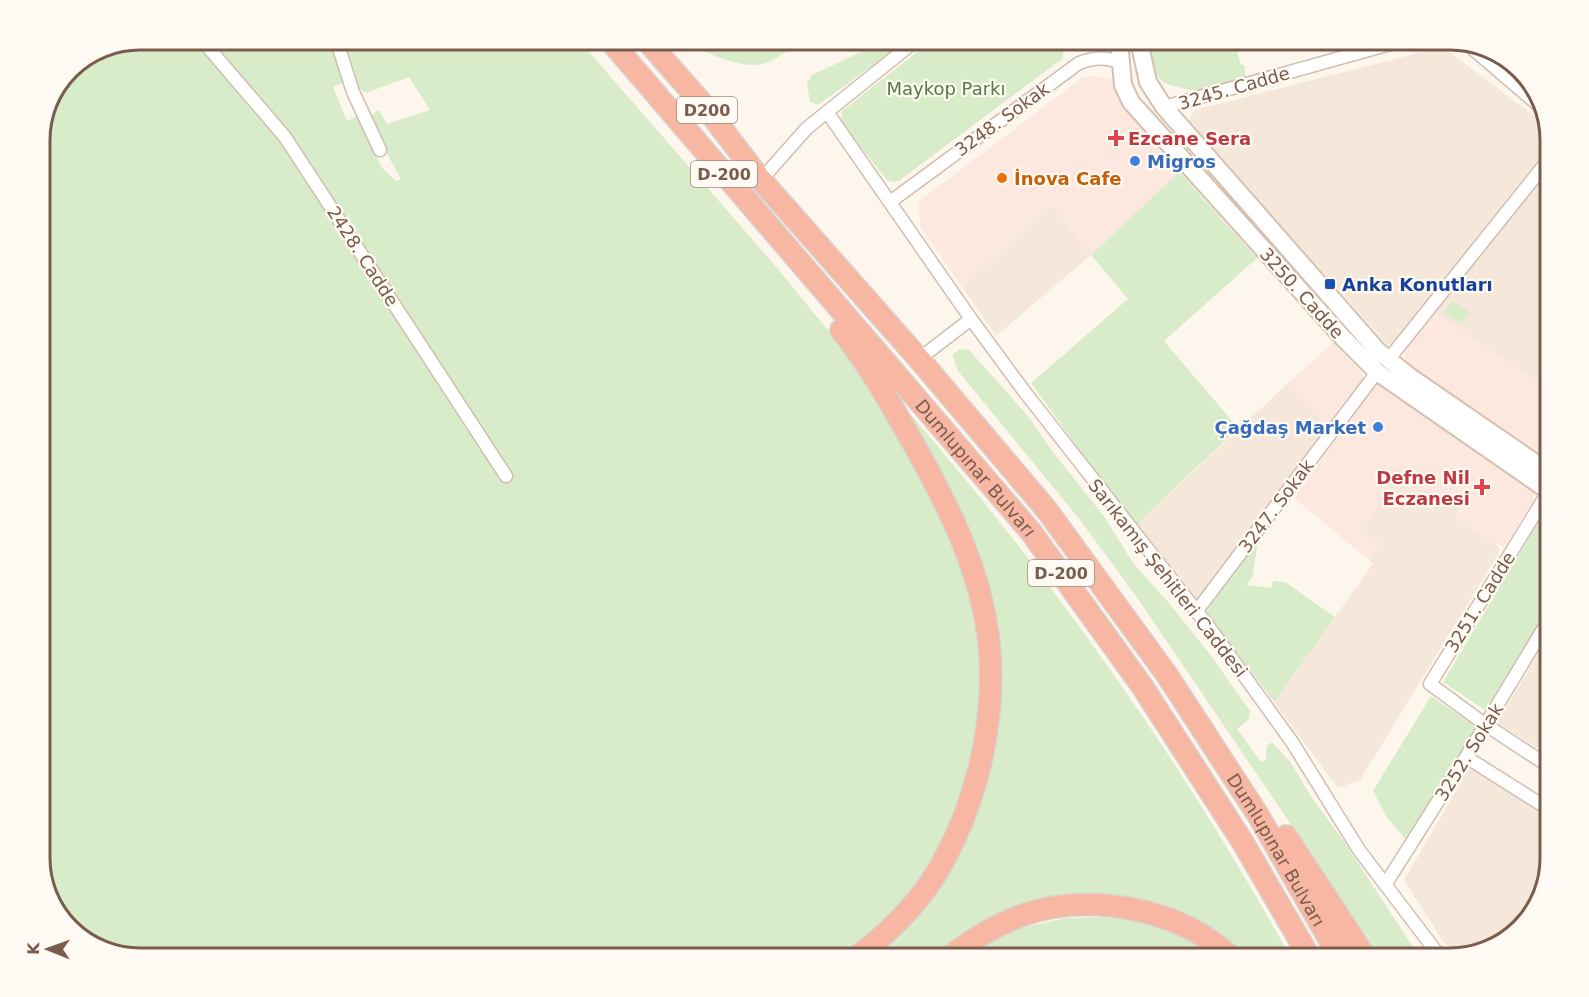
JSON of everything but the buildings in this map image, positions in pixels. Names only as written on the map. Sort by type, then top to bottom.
[{"type":"highway","points":[[608,50],[683,125]]},
{"type":"highway","name":"Dumlupınar Bulvarı","points":[[618,50],[1031,532],[1142,686],[1242,841],[1304,948]]},
{"type":"highway","name":"Dumlupınar Bulvarı","points":[[654,50],[706,108],[761,180],[919,359],[1046,509],[1167,675],[1258,815],[1334,948]]},
{"type":"highway","points":[[674,50],[693,75],[706,108]]},
{"type":"highway","points":[[765,222],[806,287],[852,344],[926,467],[956,526],[974,573],[989,643],[989,713],[976,778],[965,814],[927,886],[897,922],[867,948]]},
{"type":"highway","points":[[1167,675],[1218,729],[1360,948]]},
{"type":"highway","points":[[962,948],[975,938],[1021,916],[1071,906],[1102,906],[1136,910],[1160,917],[1208,938],[1220,948]]},
{"type":"street","name":"2428. Cadde","points":[[210,50],[285,137],[506,476]]},
{"type":"street","points":[[340,50],[353,92],[380,150]]},
{"type":"street","points":[[761,180],[807,128],[904,50]]},
{"type":"street","name":"3250. Cadde","points":[[1120,50],[1124,85],[1131,102],[1330,325],[1539,482]]},
{"type":"street","name":"3250. Cadde","points":[[1140,50],[1148,82],[1164,107],[1370,342],[1383,366],[1539,466]]},
{"type":"street","name":"3245. Cadde","points":[[1164,107],[1369,50]]},
{"type":"street","points":[[1480,55],[1528,96]]},
{"type":"street","name":"3248. Sokak","points":[[890,202],[1079,63],[1109,58],[1121,63]]},
{"type":"street","points":[[1121,63],[1142,62]]},
{"type":"street","name":"Sarıkamış Şehitleri Caddesi","points":[[827,112],[1024,391],[1196,612],[1292,742],[1359,850],[1433,948]]},
{"type":"street","name":"3247. Sokak","points":[[1196,612],[1383,366],[1539,172]]},
{"type":"street","points":[[919,359],[971,319]]},
{"type":"street","name":"3251. Cadde","points":[[1486,725],[1430,684],[1540,507]]},
{"type":"street","name":"3252. Sokak","points":[[1385,885],[1540,635]]},
{"type":"street","points":[[1486,725],[1540,760]]},
{"type":"street","points":[[1466,757],[1540,804]]},
{"type":"shaded area","points":[[1430,50],[1447,50],[1537,118],[1539,161],[1397,344],[1387,344],[1188,122],[1195,110]]},
{"type":"shaded area","points":[[1094,76],[1116,80],[1118,95],[1179,172],[1091,255],[1055,209],[1049,207],[962,287],[921,227],[918,202],[1082,78]]},
{"type":"shaded area","points":[[1539,183],[1539,384],[1435,313]]},
{"type":"shaded area","points":[[1049,207],[1055,209],[1091,255],[996,336],[962,287]]},
{"type":"shaded area","points":[[1435,313],[1539,384],[1539,454],[1404,362],[1405,349]]},
{"type":"shaded area","points":[[1333,343],[1362,373],[1364,379],[1330,428],[1287,384]]},
{"type":"shaded area","points":[[1287,384],[1330,428],[1284,491],[1199,598],[1194,599],[1135,526]]},
{"type":"shaded area","points":[[1380,384],[1534,493],[1533,501],[1504,548],[1454,516],[1458,509],[1390,465],[1379,481],[1390,488],[1362,530],[1380,544],[1369,560],[1294,498],[1374,387]]},
{"type":"shaded area","points":[[1390,465],[1459,509],[1455,517],[1495,543],[1499,548],[1499,553],[1360,780],[1338,788],[1274,702],[1373,564],[1369,560],[1380,544],[1361,530],[1390,489],[1379,481]]},
{"type":"shaded area","points":[[1540,651],[1540,750],[1497,723]]},
{"type":"shaded area","points":[[1470,767],[1540,812],[1540,858],[1533,892],[1513,921],[1484,941],[1450,948],[1404,880]]},
{"type":"green space","points":[[335,50],[345,82],[333,87],[347,121],[358,116],[382,168],[396,181],[401,179],[367,118],[379,111],[387,124],[430,110],[409,77],[366,93],[354,85],[344,50],[587,50],[773,263],[862,372],[907,444],[964,570],[977,620],[982,673],[977,732],[969,772],[945,835],[919,883],[884,922],[851,948],[139,948],[105,941],[85,929],[78,923],[78,919],[74,919],[65,908],[54,887],[50,864],[50,133],[56,105],[65,89],[89,65],[105,56],[122,51]]},
{"type":"green space","points":[[703,50],[789,50],[773,60],[756,65],[737,63]]},
{"type":"green space","points":[[865,50],[894,50],[818,105],[810,102],[807,84],[812,75]]},
{"type":"green space","name":"Maykop Parkı","points":[[920,50],[1064,50],[1062,59],[900,180],[894,182],[887,180],[841,122],[842,111]]},
{"type":"green space","points":[[1149,50],[1237,50],[1241,65],[1244,65],[1246,78],[1195,91],[1163,82],[1155,74]]},
{"type":"green space","points":[[1179,172],[1257,258],[1164,341],[1238,428],[1135,526],[1031,383],[1128,299],[1091,255]]},
{"type":"green space","points":[[1452,301],[1469,312],[1462,324],[1444,312]]},
{"type":"green space","points":[[960,349],[969,350],[1028,416],[1052,451],[1103,515],[1133,563],[1209,653],[1250,711],[1249,719],[1237,729],[1261,762],[1266,760],[1267,746],[1272,742],[1291,763],[1312,798],[1345,843],[1414,948],[1367,948],[1337,904],[1292,826],[1136,596],[1080,520],[958,371],[952,355]]},
{"type":"green space","points":[[899,401],[1008,532],[1110,669],[1204,811],[1285,948],[1233,948],[1205,927],[1180,913],[1159,906],[1020,906],[968,929],[944,948],[883,948],[919,914],[953,866],[981,802],[991,768],[999,714],[999,646]]},
{"type":"green space","points":[[1540,520],[1540,624],[1488,712],[1443,682]]},
{"type":"green space","points":[[1259,536],[1252,578],[1246,585],[1272,588],[1273,581],[1285,582],[1335,617],[1274,702],[1206,612]]},
{"type":"green space","points":[[1431,696],[1476,727],[1478,732],[1408,842],[1386,816],[1373,791]]},
{"type":"green space","points":[[1113,917],[1133,920],[1158,928],[1202,948],[976,948],[1016,929],[1067,918]]},
{"type":"place","name":"Ezcane Sera","points":[[1116,138]]},
{"type":"place","name":"Migros","points":[[1135,161]]},
{"type":"place","name":"İnova Cafe","points":[[1002,178]]},
{"type":"place","name":"Anka Konutları","points":[[1330,284]]},
{"type":"place","name":"Çağdaş Market","points":[[1378,427]]},
{"type":"place","name":"Defne Nil Eczanesi","points":[[1482,487]]}]
